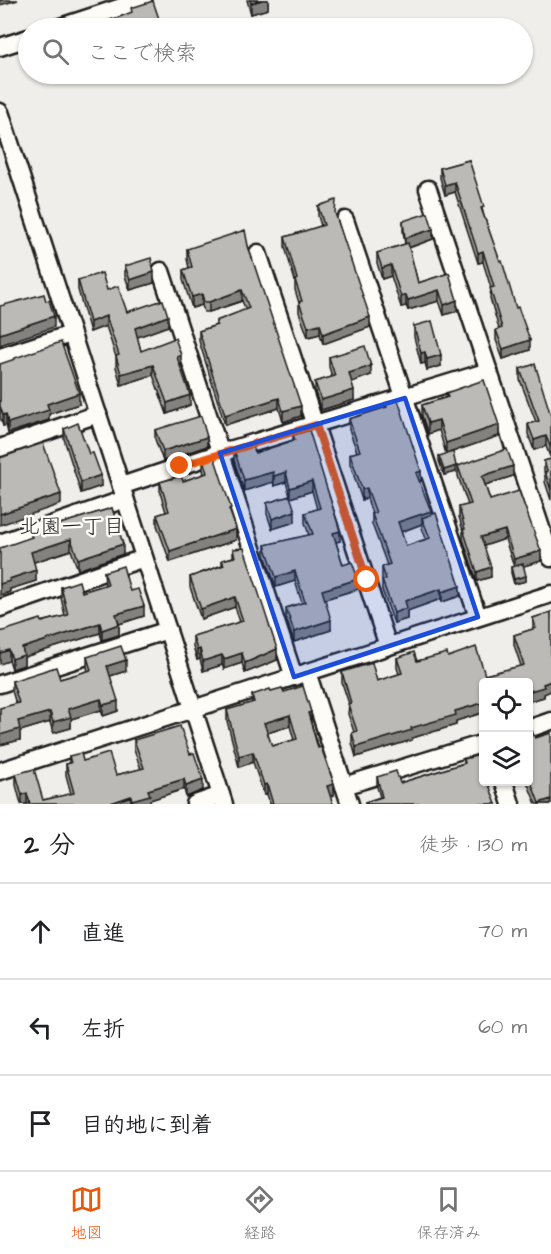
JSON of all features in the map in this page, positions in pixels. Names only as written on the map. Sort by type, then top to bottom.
[{"type":"street","points":[[87,18],[142,0]]},
{"type":"street","points":[[0,48],[18,42]]},
{"type":"street","points":[[0,112],[223,800],[195,804]]},
{"type":"street","points":[[428,189],[551,558]]},
{"type":"street","points":[[345,220],[478,617]]},
{"type":"street","points":[[258,253],[388,646]]},
{"type":"street","points":[[161,272],[220,453],[350,804]]},
{"type":"street","points":[[0,357],[71,334]]},
{"type":"street","points":[[0,543],[220,453],[489,371]]},
{"type":"street","points":[[0,448],[98,414]]},
{"type":"street","points":[[0,608],[144,558]]},
{"type":"street","points":[[0,771],[551,594]]},
{"type":"street","points":[[0,684],[168,630]]},
{"type":"street","points":[[533,727],[551,721]]},
{"type":"street","points":[[344,786],[479,744]]},
{"type":"street","points":[[505,786],[511,804]]},
{"type":"highlighted area","points":[[405,398],[478,617],[294,677],[220,453]]},
{"type":"building","points":[[153,1],[159,18],[117,18],[132,12],[131,8]]},
{"type":"building","points":[[469,160],[484,207],[481,208],[500,261],[502,261],[516,308],[518,307],[530,340],[503,349],[496,330],[502,328],[490,288],[494,287],[483,251],[478,253],[455,182],[445,185],[440,168]]},
{"type":"building","points":[[336,200],[335,213],[370,317],[323,334],[320,324],[308,327],[299,302],[302,301],[285,237],[324,225],[318,206]]},
{"type":"building","points":[[428,213],[433,229],[405,238],[403,221]]},
{"type":"building","points":[[245,230],[248,246],[301,406],[283,411],[279,398],[225,415],[199,331],[217,325],[216,321],[249,308],[242,290],[209,302],[204,302],[202,294],[192,297],[183,270],[192,267],[187,249]]},
{"type":"building","points":[[408,243],[418,283],[449,273],[457,300],[444,305],[439,290],[408,300],[406,295],[401,297],[391,265],[382,268],[377,253]]},
{"type":"building","points":[[151,258],[154,272],[130,280],[125,266]]},
{"type":"building","points":[[102,273],[107,290],[118,286],[127,312],[163,300],[168,316],[135,328],[141,351],[175,338],[181,355],[177,357],[190,395],[167,403],[153,365],[121,374],[116,356],[119,355],[106,316],[90,322],[78,280]]},
{"type":"building","points":[[44,294],[46,301],[49,300],[54,316],[0,334],[0,306]]},
{"type":"building","points":[[432,321],[441,355],[427,359],[425,352],[421,353],[414,326]]},
{"type":"building","points":[[61,342],[79,393],[47,404],[49,410],[8,423],[6,414],[3,415],[0,406],[0,364]]},
{"type":"building","points":[[365,346],[371,366],[349,373],[354,390],[321,400],[315,382],[335,376],[329,357]]},
{"type":"building","points":[[535,364],[551,416],[551,446],[546,436],[534,440],[528,424],[539,421],[520,369]]},
{"type":"building","points":[[484,380],[499,425],[446,443],[439,420],[428,423],[422,405],[448,397],[446,393]]},
{"type":"building","points":[[398,400],[421,471],[416,473],[431,511],[398,522],[406,546],[430,538],[422,518],[436,513],[460,586],[442,592],[441,589],[405,601],[407,608],[394,613],[382,580],[386,579],[382,567],[390,564],[372,514],[376,513],[367,488],[362,489],[350,454],[360,451],[349,419],[387,407],[385,403]]},
{"type":"building","points":[[201,416],[207,437],[163,451],[155,430]]},
{"type":"building","points":[[78,423],[89,454],[93,453],[101,475],[81,482],[64,429]]},
{"type":"building","points":[[309,430],[340,531],[333,533],[343,565],[352,562],[358,579],[322,590],[331,620],[294,632],[286,608],[305,602],[295,571],[276,577],[265,545],[313,534],[305,513],[320,508],[312,481],[290,488],[286,472],[274,476],[273,472],[244,480],[234,450],[252,444],[255,453],[295,440],[293,435]]},
{"type":"building","points":[[43,443],[61,494],[0,514],[0,458]]},
{"type":"building","points":[[507,449],[513,466],[482,476],[490,500],[519,491],[541,551],[514,559],[505,530],[481,537],[491,567],[477,572],[463,529],[465,529],[459,507],[471,504],[458,466]]},
{"type":"building","points":[[453,452],[456,466],[444,470],[439,456]]},
{"type":"building","points":[[214,456],[236,529],[170,551],[157,515],[169,511],[160,482],[181,476],[183,481],[207,473],[203,459]]},
{"type":"building","points":[[551,459],[551,490],[544,461]]},
{"type":"building","points":[[290,496],[295,511],[272,519],[267,503]]},
{"type":"building","points":[[112,508],[123,544],[78,559],[71,539],[31,552],[36,570],[0,584],[0,548],[32,537],[31,533]]},
{"type":"building","points":[[244,548],[277,649],[245,663],[242,653],[224,659],[222,655],[203,661],[193,636],[243,621],[235,597],[201,609],[190,577],[224,565],[222,560],[235,557],[233,549]]},
{"type":"building","points":[[523,564],[526,576],[514,579],[511,567]]},
{"type":"building","points":[[123,566],[130,591],[138,589],[144,606],[116,614],[119,624],[102,630],[100,623],[22,648],[24,655],[12,659],[9,650],[0,653],[0,632],[41,619],[42,622],[68,615],[61,587],[79,581],[82,592],[108,584],[104,572]]},
{"type":"building","points":[[551,612],[551,681],[543,684],[544,687],[533,690],[533,678],[479,678],[479,704],[455,711],[456,715],[356,747],[352,733],[357,731],[348,704],[351,703],[342,672],[372,663],[377,681],[402,673],[397,658],[414,652],[417,661],[447,653],[448,657],[476,647],[485,675],[524,665],[514,635],[536,628],[533,618]]},
{"type":"building","points":[[121,646],[126,660],[107,666],[118,701],[103,705],[101,699],[68,709],[71,717],[53,722],[50,712],[18,721],[20,729],[0,735],[0,708],[19,703],[12,681],[56,667],[60,679],[91,670],[87,657]]},
{"type":"building","points":[[303,686],[318,748],[321,747],[334,784],[327,786],[333,804],[273,804],[253,752],[239,756],[227,710],[254,702],[252,695],[270,689],[271,691],[282,688],[284,692]],"holes":[[[290,715],[297,739],[272,746],[264,723]]]},
{"type":"building","points":[[180,726],[190,754],[194,753],[203,780],[186,786],[184,779],[148,790],[150,795],[132,800],[131,796],[108,804],[30,804],[27,793],[22,795],[16,774],[34,769],[43,800],[74,793],[66,764],[71,763],[69,756],[81,753],[83,761],[109,753],[116,775],[144,768],[134,740]]},
{"type":"building","points":[[533,733],[535,738],[551,733],[551,799],[539,803],[533,786]]},
{"type":"building","points":[[479,755],[479,786],[489,786],[496,804],[366,804],[365,802],[382,797],[377,777],[396,771],[400,783],[465,763],[464,759]]},
{"type":"district","name":"北園一丁目","points":[[72,526]]},
{"type":"route","points":[[180,466],[316,425],[367,580]]}]
